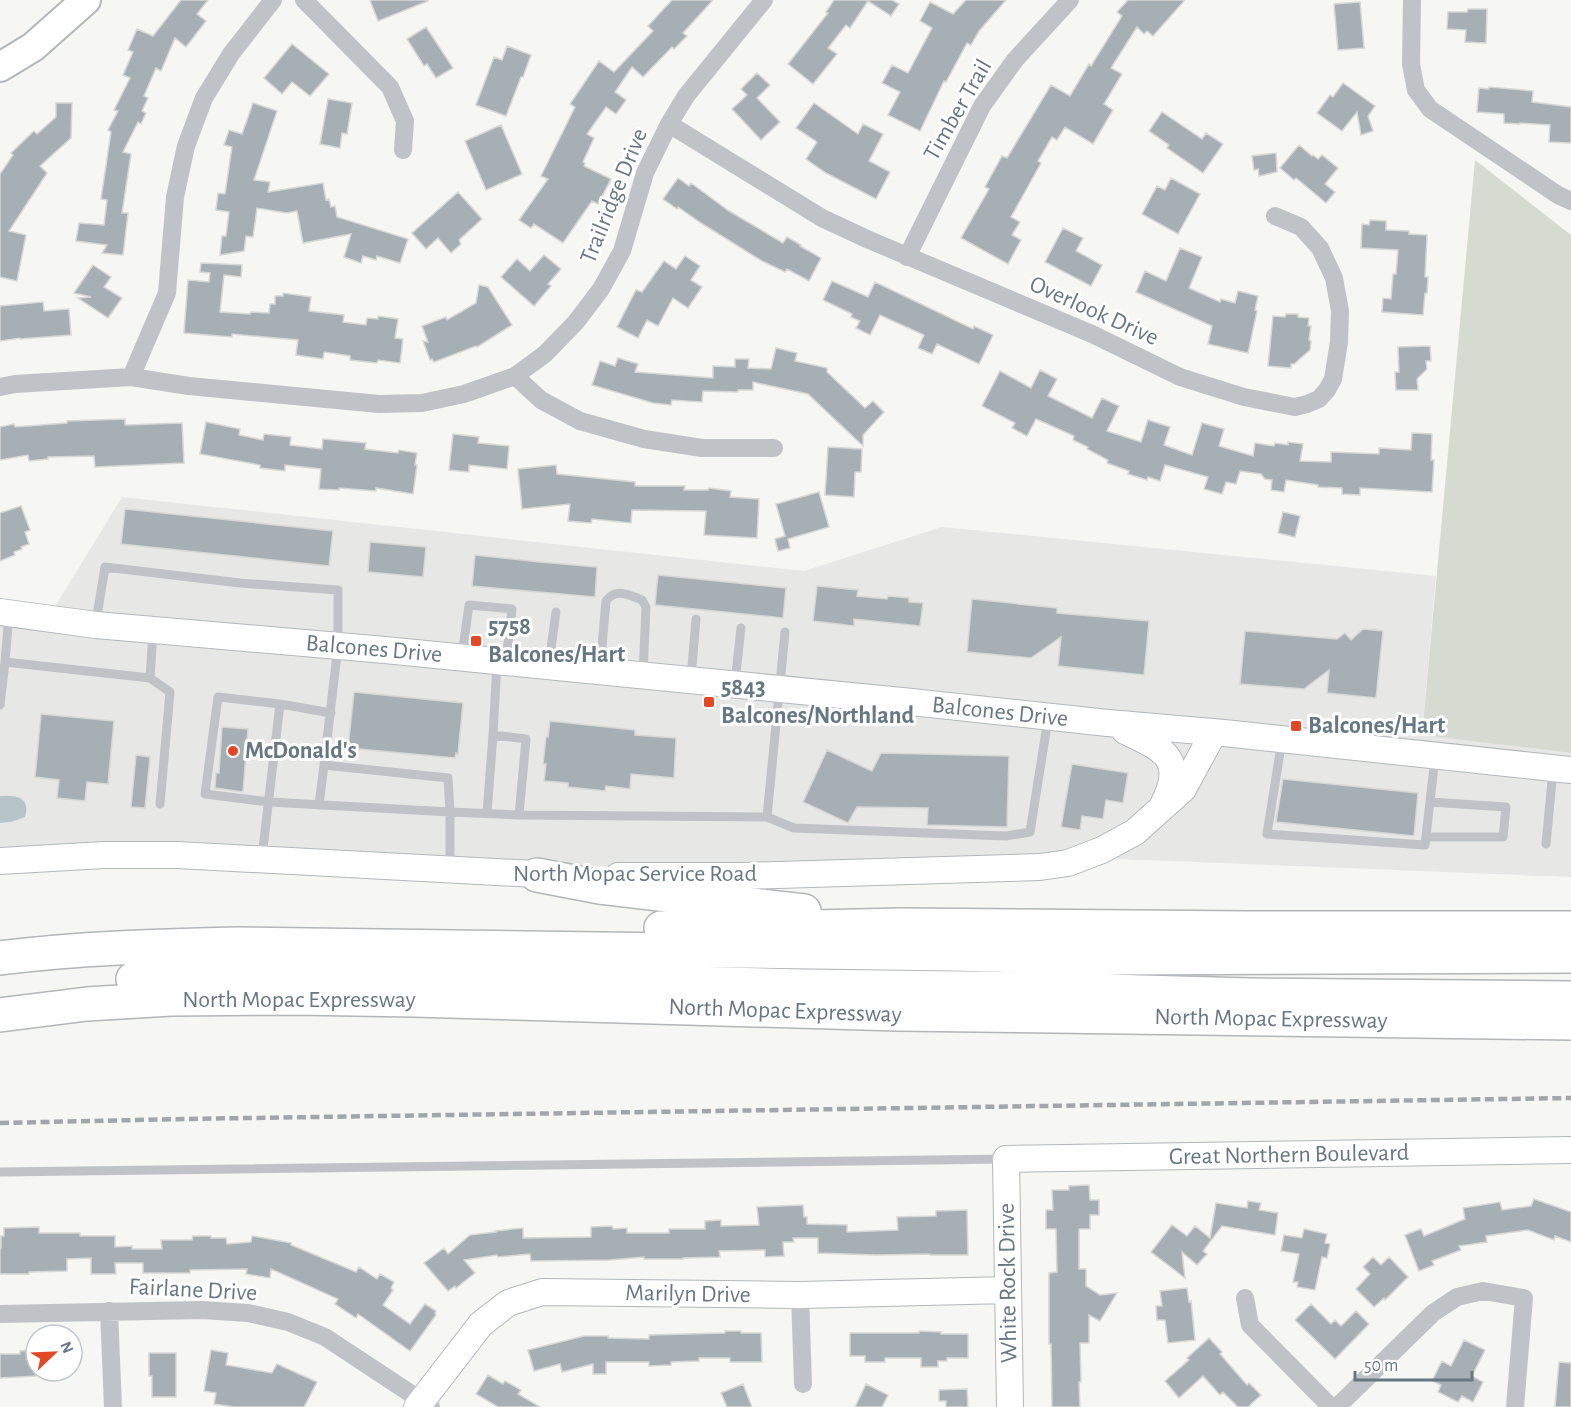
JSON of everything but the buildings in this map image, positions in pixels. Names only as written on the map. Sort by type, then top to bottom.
[{"type":"highway","points":[[537,875],[600,887],[774,907],[901,925]]},
{"type":"highway","points":[[0,939],[102,930],[228,926],[772,928],[901,925],[1571,928]]},
{"type":"highway","points":[[953,954],[1086,947],[1206,946],[1249,928]]},
{"type":"highway","points":[[0,958],[148,946],[237,944],[1099,958],[1571,956]]},
{"type":"highway","points":[[0,992],[104,981],[171,988],[260,974],[1272,995],[1571,998]]},
{"type":"highway","points":[[913,987],[1167,1017]]},
{"type":"highway","name":"North Mopac Expressway","points":[[0,1015],[87,1004],[171,988],[296,998],[898,1014],[1571,1023]]},
{"type":"main road","points":[[0,88],[33,47],[86,0]]},
{"type":"main road","points":[[0,67],[33,47]]},
{"type":"street","points":[[131,376],[166,293],[175,197],[186,146],[204,98],[231,54],[273,0]]},
{"type":"street","points":[[304,0],[390,87],[405,121],[403,150]]},
{"type":"street","name":"Trailridge Drive","points":[[0,387],[131,376],[189,386],[379,404],[422,403],[464,394],[515,376],[545,354],[576,322],[601,289],[622,251],[645,173],[669,124],[686,96],[764,0]]},
{"type":"street","name":"Timber Trail","points":[[907,257],[982,106],[1015,60],[1070,0]]},
{"type":"street","points":[[1412,0],[1412,64],[1416,90],[1430,109],[1558,195],[1571,201]]},
{"type":"street","name":"Overlook Drive","points":[[669,124],[822,218],[907,257],[1092,334],[1180,377],[1244,397],[1295,407],[1319,399],[1333,379],[1339,342],[1340,311],[1334,278],[1320,248],[1301,227],[1275,216]]},
{"type":"street","points":[[515,376],[541,400],[580,421],[644,439],[702,448],[774,448]]},
{"type":"street","name":"Balcones Drive","points":[[5,613],[96,625],[461,657],[1562,769]]},
{"type":"street","points":[[1108,723],[1156,745],[1168,757],[1172,768],[1172,781],[1170,792],[1160,811]]},
{"type":"street","name":"North Mopac Service Road","points":[[0,861],[105,855],[177,855],[537,875],[696,877],[1040,867],[1068,863],[1102,850],[1135,832],[1183,789],[1214,732]]},
{"type":"street","name":"Great Northern Boulevard","points":[[1006,1160],[1571,1150]]},
{"type":"street","name":"White Rock Drive","points":[[1006,1160],[1010,1407]]},
{"type":"street","name":"Marilyn Drive","points":[[423,1405],[481,1324],[508,1303],[542,1292],[800,1295],[1008,1290]]},
{"type":"street","points":[[1337,1407],[1433,1313],[1457,1297],[1483,1291],[1524,1298],[1515,1407]]},
{"type":"street","points":[[800,1295],[803,1384]]},
{"type":"street","points":[[1245,1298],[1250,1325],[1331,1407]]},
{"type":"street","name":"Fairlane Drive","points":[[0,1314],[202,1310],[248,1313],[288,1322],[325,1337],[423,1405]]},
{"type":"street","points":[[108,1311],[113,1407]]},
{"type":"lane","points":[[96,625],[105,567],[240,583],[338,590],[338,646],[319,805]]},
{"type":"lane","points":[[599,672],[606,601],[611,594],[619,592],[642,600],[645,607],[642,676]]},
{"type":"lane","points":[[461,657],[469,605],[512,609],[492,735],[487,813]]},
{"type":"lane","points":[[549,666],[556,612]]},
{"type":"lane","points":[[0,705],[5,662],[5,613]]},
{"type":"lane","points":[[691,681],[696,619]]},
{"type":"lane","points":[[735,685],[741,628]]},
{"type":"lane","points":[[150,678],[153,629]]},
{"type":"lane","points":[[767,817],[785,632]]},
{"type":"lane","points":[[5,662],[150,678],[170,692],[160,804]]},
{"type":"lane","points":[[331,713],[218,697],[204,794],[269,802],[519,815],[767,817],[794,828],[1006,836],[1030,832],[1048,717]]},
{"type":"lane","points":[[262,860],[280,704]]},
{"type":"lane","points":[[492,735],[526,739],[519,815]]},
{"type":"lane","points":[[1282,740],[1268,834],[1425,845],[1436,756]]},
{"type":"lane","points":[[324,765],[448,778],[450,870]]},
{"type":"lane","points":[[1546,844],[1562,769]]},
{"type":"lane","points":[[1426,837],[1503,837],[1506,807],[1430,802]]},
{"type":"lane","points":[[0,1172],[1006,1160]]},
{"type":"shaded area","points":[[1475,160],[1571,235],[1571,753],[1422,735]]},
{"type":"shaded area","points":[[122,497],[804,571],[942,527],[1436,576],[1422,734],[1571,753],[1571,877],[1118,859],[1025,858],[618,867],[252,849],[0,851],[0,622],[42,628]]},
{"type":"shaded area","points":[[0,796],[17,797],[24,801],[25,817],[0,823]]},
{"type":"railway","points":[[0,1123],[1571,1098]]},
{"type":"place","name":"5758 Balcones/Hart","points":[[476,641]]},
{"type":"place","name":"5843 Balcones/Northland","points":[[709,702]]},
{"type":"place","name":"Balcones/Hart","points":[[1296,726]]},
{"type":"place","name":"McDonald's","points":[[233,751]]}]
